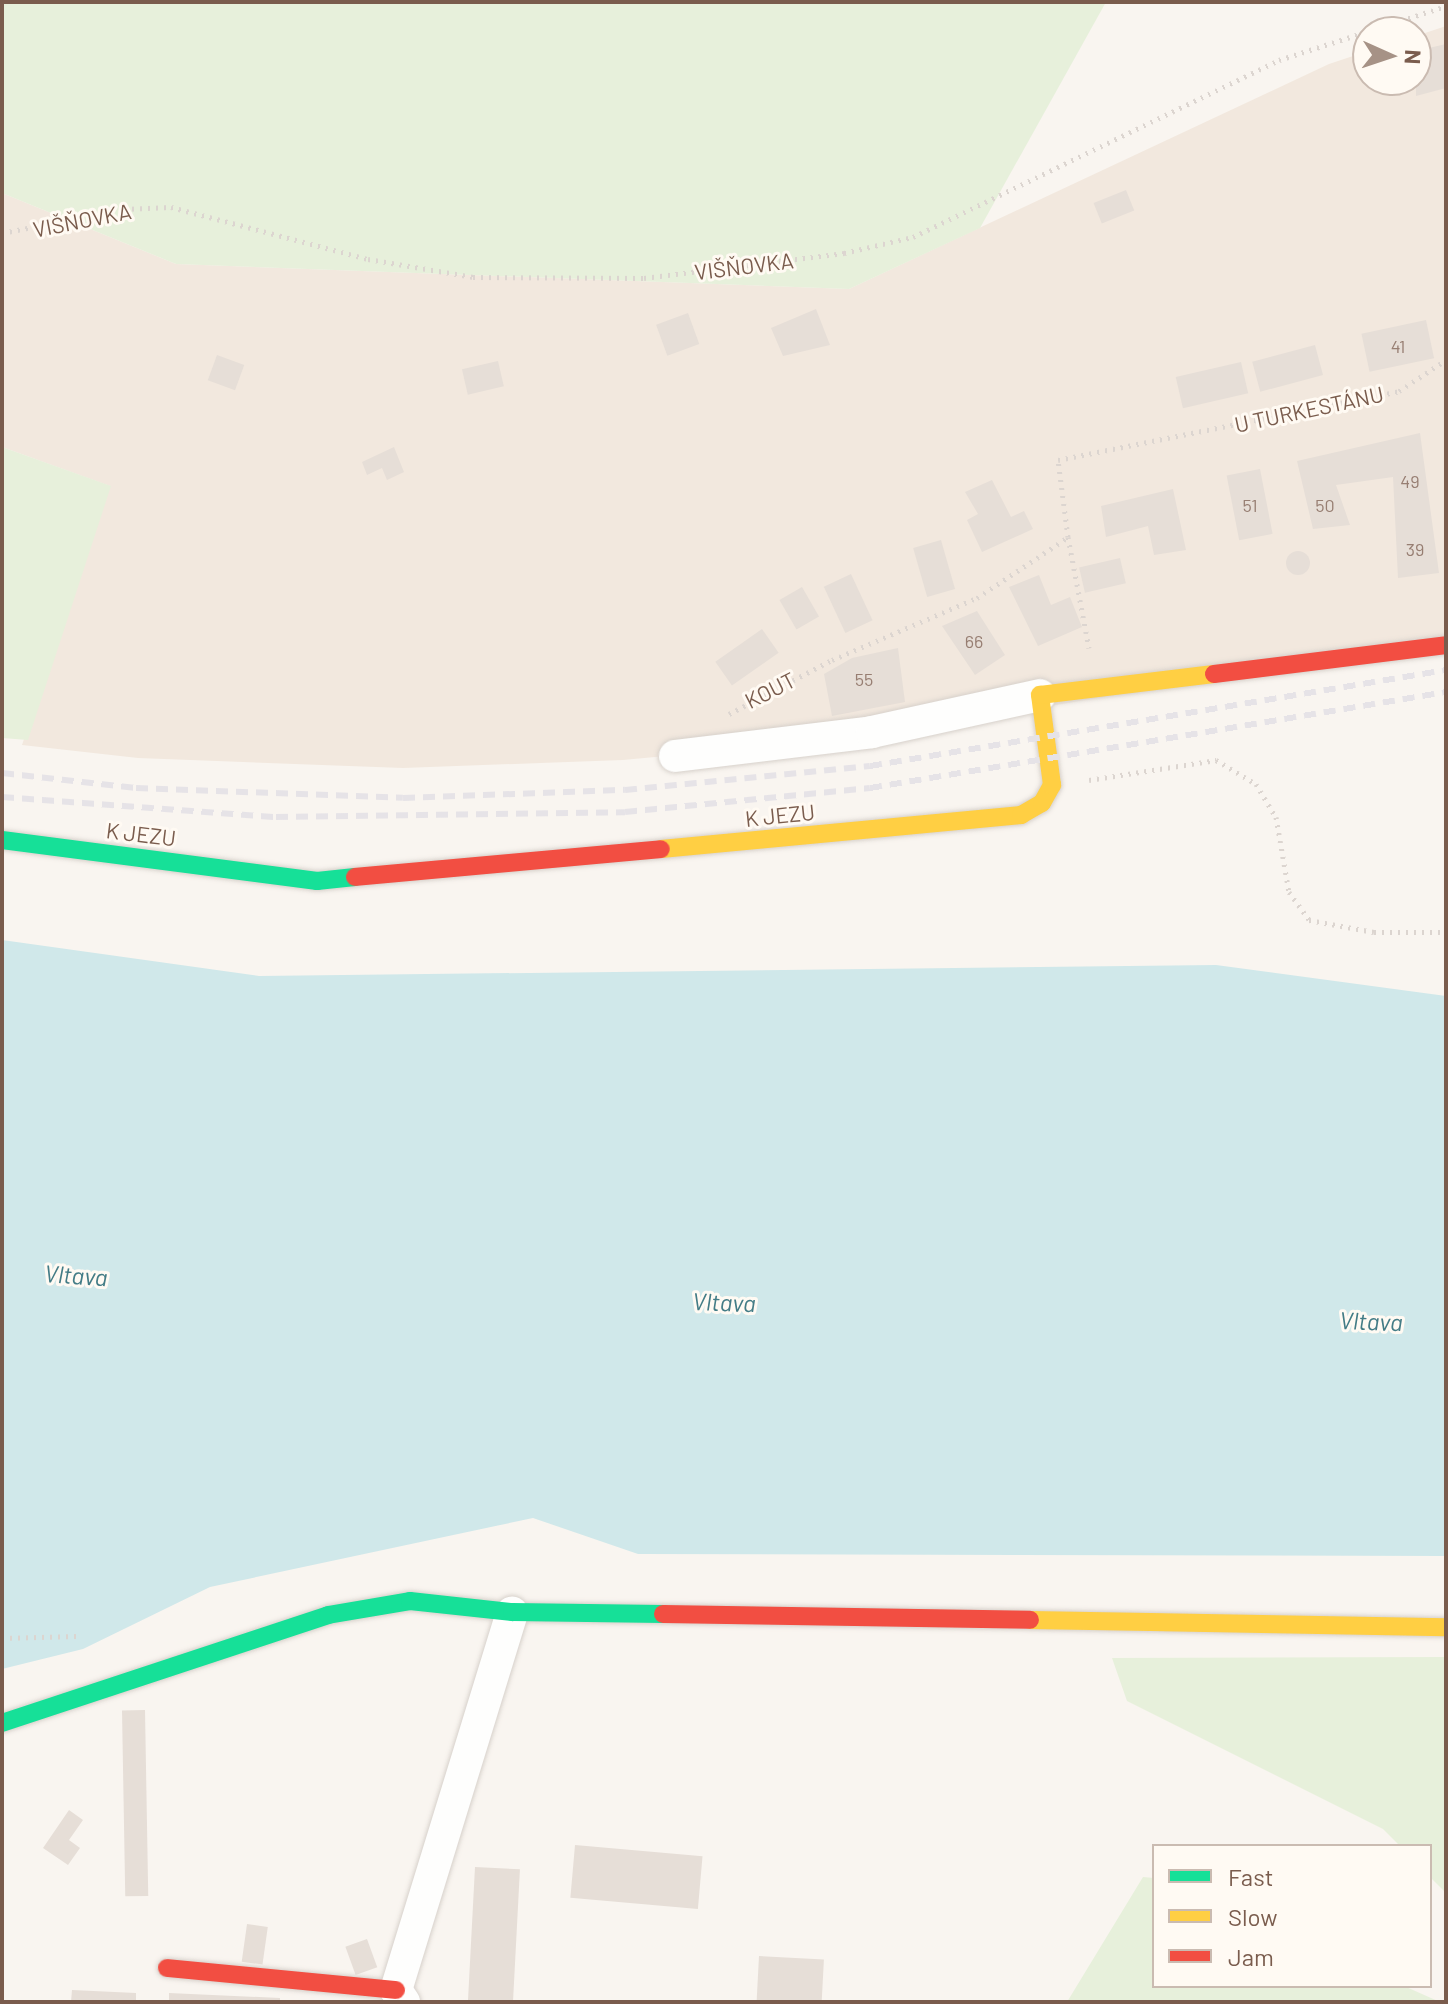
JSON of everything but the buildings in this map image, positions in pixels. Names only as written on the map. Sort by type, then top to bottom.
[{"type":"street","points":[[1052,785],[1040,695],[1095,685],[1446,645]]},
{"type":"street","name":"KOUT","points":[[675,756],[872,732],[1040,695]]},
{"type":"street","name":"K JEZU","points":[[2,840],[317,881],[1021,815],[1042,803],[1052,785]]},
{"type":"street","points":[[2,1723],[328,1615],[410,1601],[512,1612],[1446,1627]]},
{"type":"street","points":[[167,1968],[400,1996],[512,1612]]},
{"type":"path","name":"VIŠŇOVKA","points":[[2,233],[124,209],[171,207],[368,259],[473,277],[644,278],[844,253],[913,237],[1279,60],[1446,6]]},
{"type":"path","name":"U TURKESTÁNU","points":[[1068,537],[1058,460],[1399,391],[1446,360]]},
{"type":"path","points":[[1068,537],[1095,685]]},
{"type":"path","name":"KOUT","points":[[723,719],[747,700],[977,598],[1068,537]]},
{"type":"path","points":[[1052,785],[1216,760],[1256,784],[1276,817],[1289,892],[1309,920],[1374,932],[1446,932]]},
{"type":"path","points":[[2,1638],[77,1636]]},
{"type":"shaded area","points":[[1446,26],[1446,639],[866,737],[623,760],[403,768],[138,758],[22,745],[110,486],[2,447],[2,193],[176,264],[849,289],[1329,64],[1352,56],[1352,96],[1432,96],[1432,31]]},
{"type":"green space","points":[[2,2],[1106,2],[980,228],[849,289],[176,264],[2,193]]},
{"type":"green space","points":[[2,447],[111,486],[28,740],[2,738]]},
{"type":"green space","points":[[1446,1657],[1446,1893],[1432,1879],[1432,1844],[1398,1844],[1383,1829],[1127,1701],[1112,1658]]},
{"type":"green space","points":[[1143,1877],[1152,1878],[1152,1988],[1408,1988],[1440,2002],[1067,2002]]},
{"type":"water","name":"Vltava","points":[[2,940],[259,976],[1216,965],[1446,996],[1446,1556],[638,1554],[533,1518],[210,1587],[83,1649],[2,1669]]},
{"type":"railway","points":[[2,773],[136,788],[403,798],[625,790],[870,766],[1446,670]]},
{"type":"railway","points":[[2,797],[276,817],[625,812],[870,788],[1446,692]]},
{"type":"traffic: fast","points":[[2,840],[317,881],[355,877]]},
{"type":"traffic: fast","points":[[2,1723],[328,1615],[410,1601],[512,1612],[663,1614]]},
{"type":"traffic: slow","points":[[661,849],[1021,815],[1042,803],[1052,785],[1040,695],[1214,674]]},
{"type":"traffic: slow","points":[[1030,1620],[1446,1627]]},
{"type":"traffic: jam","points":[[1214,674],[1446,645]]},
{"type":"traffic: jam","points":[[355,877],[661,849]]},
{"type":"traffic: jam","points":[[663,1614],[1030,1620]]},
{"type":"traffic: jam","points":[[167,1968],[396,1990]]}]
